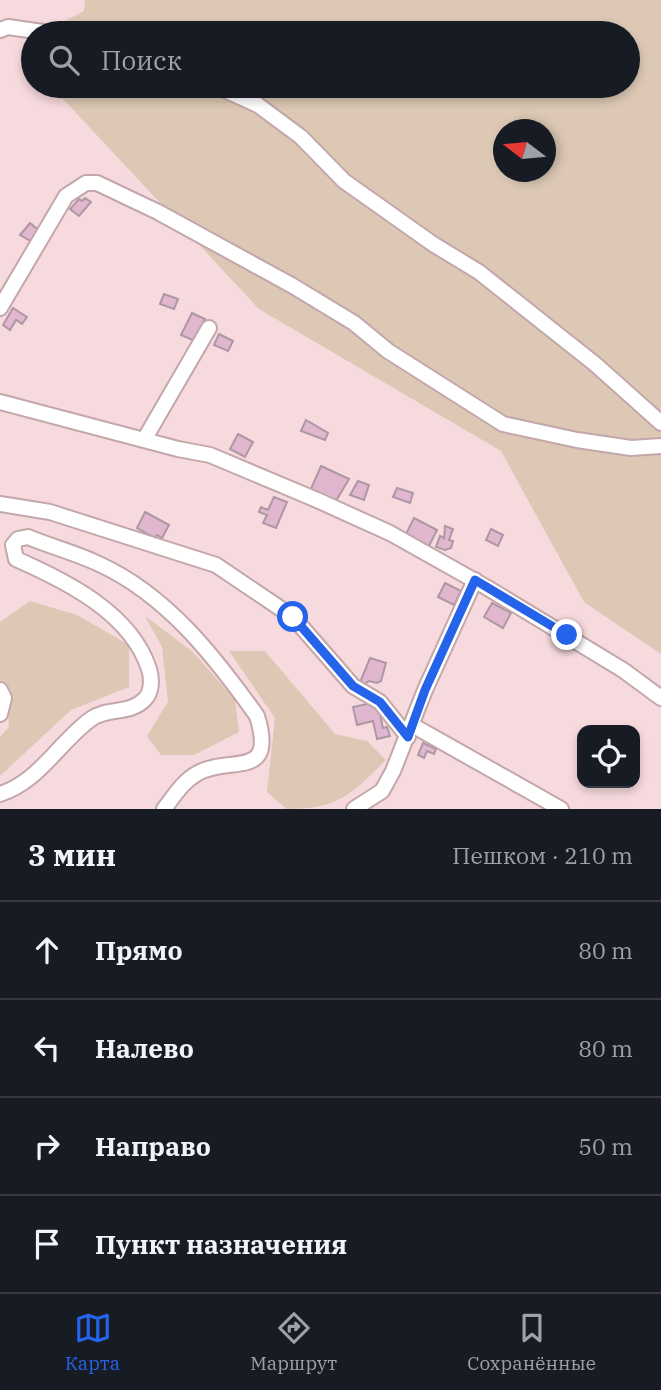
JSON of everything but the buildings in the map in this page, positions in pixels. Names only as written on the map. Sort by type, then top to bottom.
[{"type":"street","points":[[0,30],[8,27],[21,29]]},
{"type":"street","points":[[243,98],[258,105],[301,137],[344,181],[433,244],[480,271],[595,364],[661,423]]},
{"type":"street","points":[[0,308],[66,196],[86,183],[97,183],[158,212],[293,286],[354,323],[407,364],[503,424],[631,448],[661,446]]},
{"type":"street","points":[[144,440],[209,328]]},
{"type":"street","points":[[0,402],[210,455],[390,533],[475,580],[623,670],[661,698]]},
{"type":"street","points":[[0,504],[50,512],[216,565],[293,617],[353,686],[380,702],[410,731],[561,809]]},
{"type":"street","points":[[0,794],[43,767],[92,718],[129,710],[147,698],[152,679],[146,661],[123,625],[55,576],[16,559],[13,545],[18,539],[29,537],[100,564],[153,598],[187,627],[257,716],[262,732],[261,750],[256,758],[246,765],[201,771],[186,781],[164,809]]},
{"type":"street","points":[[354,809],[382,791],[475,580]]},
{"type":"street","points":[[0,690],[4,698],[0,714]]},
{"type":"shaded area","points":[[85,0],[661,0],[661,654],[584,602],[501,451],[259,309],[62,98],[640,98],[640,21],[65,21],[84,11]]},
{"type":"shaded area","points":[[30,601],[77,615],[129,645],[129,687],[71,710],[0,776],[0,737],[9,727],[7,692],[0,681],[0,622]]},
{"type":"shaded area","points":[[145,616],[193,652],[235,700],[239,732],[194,755],[161,755],[147,736],[168,702],[162,647]]},
{"type":"shaded area","points":[[229,651],[265,651],[335,734],[367,741],[386,760],[353,791],[332,803],[287,809],[267,792],[275,718]]},
{"type":"route","points":[[293,617],[353,686],[362,695],[380,702],[408,737],[425,690],[475,580],[567,635]]}]
